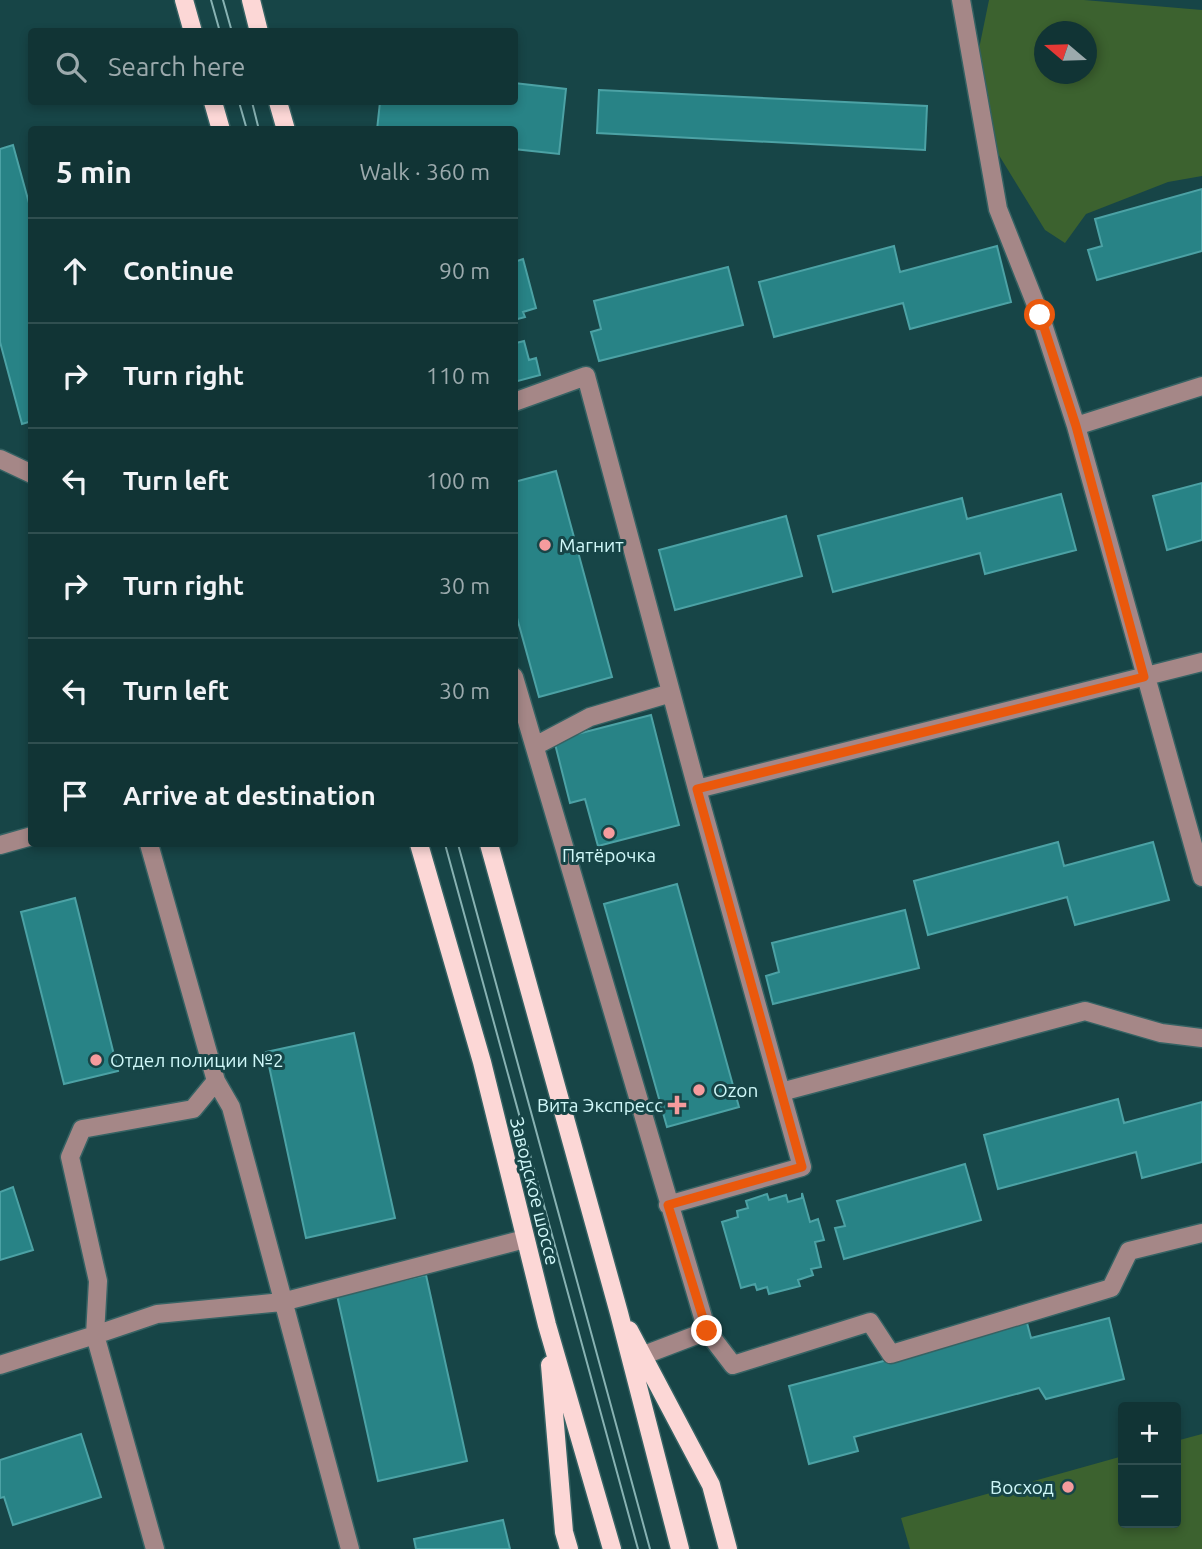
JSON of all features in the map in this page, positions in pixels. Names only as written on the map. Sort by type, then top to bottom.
[{"type":"main road","points":[[184,0],[192,28]]},
{"type":"main road","points":[[251,0],[259,28]]},
{"type":"main road","points":[[214,105],[220,126]]},
{"type":"main road","points":[[279,105],[285,126]]},
{"type":"main road","name":"Заводское шоссе","points":[[420,847],[482,1062],[547,1325],[612,1549]]},
{"type":"main road","points":[[490,847],[619,1312],[680,1549]]},
{"type":"main road","points":[[619,1312],[644,1355],[710,1485],[728,1549]]},
{"type":"main road","points":[[547,1325],[564,1532],[569,1549]]},
{"type":"street","points":[[961,0],[998,209],[1040,315],[1076,426],[1144,677],[1202,876]]},
{"type":"street","points":[[518,401],[586,376],[802,1167],[668,1205]]},
{"type":"street","points":[[1076,426],[1202,386]]},
{"type":"street","points":[[0,459],[28,472]]},
{"type":"street","points":[[697,789],[1202,662]]},
{"type":"street","points":[[518,691],[707,1331],[733,1365],[870,1322],[891,1354],[1111,1288],[1129,1251],[1202,1233]]},
{"type":"street","points":[[534,746],[590,717],[671,693]]},
{"type":"street","points":[[0,845],[28,837]]},
{"type":"street","points":[[150,847],[216,1080],[231,1107],[351,1549]]},
{"type":"street","points":[[781,1093],[1085,1011],[1161,1033],[1202,1038]]},
{"type":"street","points":[[155,1549],[95,1335],[98,1281],[70,1157],[82,1129],[193,1110],[216,1080]]},
{"type":"street","points":[[0,1365],[158,1314],[282,1302],[526,1239]]},
{"type":"street","points":[[644,1355],[707,1331]]},
{"type":"green space","points":[[989,0],[1084,0],[1202,10],[1202,176],[1168,182],[1086,214],[1065,243],[1045,230],[997,152],[972,83]]},
{"type":"green space","name":"Восход","points":[[1202,1434],[1202,1549],[910,1549],[901,1518],[1118,1457],[1118,1528],[1181,1528],[1181,1440]]},
{"type":"building","points":[[518,83],[566,89],[559,154],[518,149],[518,126],[377,126],[380,105],[518,105]]},
{"type":"building","points":[[599,90],[927,106],[925,150],[597,133]]},
{"type":"building","points":[[13,145],[28,199],[28,422],[22,424],[0,342],[0,149]]},
{"type":"building","points":[[1202,189],[1202,251],[1097,280],[1088,250],[1102,246],[1095,219]]},
{"type":"building","points":[[894,246],[900,272],[997,246],[1011,302],[910,329],[903,303],[774,337],[759,282]]},
{"type":"building","points":[[523,259],[536,308],[523,312],[525,317],[518,319],[518,261]]},
{"type":"building","points":[[728,267],[743,325],[599,361],[591,332],[601,329],[594,301]]},
{"type":"building","points":[[524,341],[529,360],[536,358],[540,375],[518,381],[518,342]]},
{"type":"building","name":"Магнит","points":[[556,471],[612,677],[539,697],[518,621],[518,481]]},
{"type":"building","points":[[1202,483],[1202,540],[1167,550],[1153,496]]},
{"type":"building","points":[[1061,494],[1076,550],[985,574],[980,553],[833,592],[818,536],[962,498],[967,519]]},
{"type":"building","points":[[786,516],[802,576],[675,610],[659,550]]},
{"type":"building","points":[[651,715],[679,825],[598,846],[585,799],[570,803],[554,740]]},
{"type":"building","points":[[1058,842],[1064,866],[1153,842],[1169,900],[1075,925],[1067,897],[928,935],[914,881]]},
{"type":"building","points":[[677,884],[739,1107],[667,1127],[604,904]]},
{"type":"building","points":[[75,898],[118,1071],[64,1084],[21,912]]},
{"type":"building","points":[[905,910],[919,968],[773,1004],[766,976],[779,972],[772,943]]},
{"type":"building","points":[[354,1033],[395,1218],[306,1238],[266,1052]]},
{"type":"building","points":[[1118,1099],[1124,1123],[1202,1102],[1202,1162],[1142,1178],[1136,1152],[998,1189],[984,1135]]},
{"type":"building","points":[[965,1164],[981,1220],[844,1259],[835,1228],[845,1226],[837,1201]]},
{"type":"building","points":[[13,1187],[33,1250],[0,1260],[0,1192]]},
{"type":"building","points":[[802,1193],[810,1222],[818,1219],[824,1240],[815,1242],[821,1267],[811,1269],[813,1275],[798,1280],[800,1286],[769,1294],[767,1287],[757,1290],[755,1284],[741,1288],[722,1222],[738,1217],[737,1211],[748,1208],[746,1201],[767,1194],[769,1200],[786,1195],[788,1202],[802,1198]]},
{"type":"building","points":[[426,1275],[467,1461],[378,1481],[337,1295]]},
{"type":"building","points":[[1109,1318],[1124,1379],[1046,1399],[1039,1388],[854,1437],[858,1451],[809,1464],[789,1386],[1027,1323],[1031,1338]]},
{"type":"building","points":[[81,1434],[101,1497],[13,1525],[4,1497],[0,1498],[0,1460]]},
{"type":"building","points":[[503,1520],[510,1549],[416,1549],[414,1539]]},
{"type":"tram line","points":[[211,0],[219,28]]},
{"type":"tram line","points":[[223,0],[231,28]]},
{"type":"tram line","points":[[240,105],[246,126]]},
{"type":"tram line","points":[[253,105],[258,126]]},
{"type":"tram line","points":[[446,847],[638,1549]]},
{"type":"tram line","points":[[459,847],[650,1549]]},
{"type":"place","name":"Магнит","points":[[545,545]]},
{"type":"place","name":"Пятёрочка","points":[[609,833]]},
{"type":"place","name":"Отдел полиции №2","points":[[96,1060]]},
{"type":"place","name":"Ozon","points":[[699,1090]]},
{"type":"place","name":"Вита Экспресс","points":[[677,1105]]},
{"type":"place","name":"Восход","points":[[1068,1487]]},
{"type":"route","points":[[707,1331],[668,1205],[802,1167],[697,789],[1144,677],[1076,426],[1040,315]]}]
